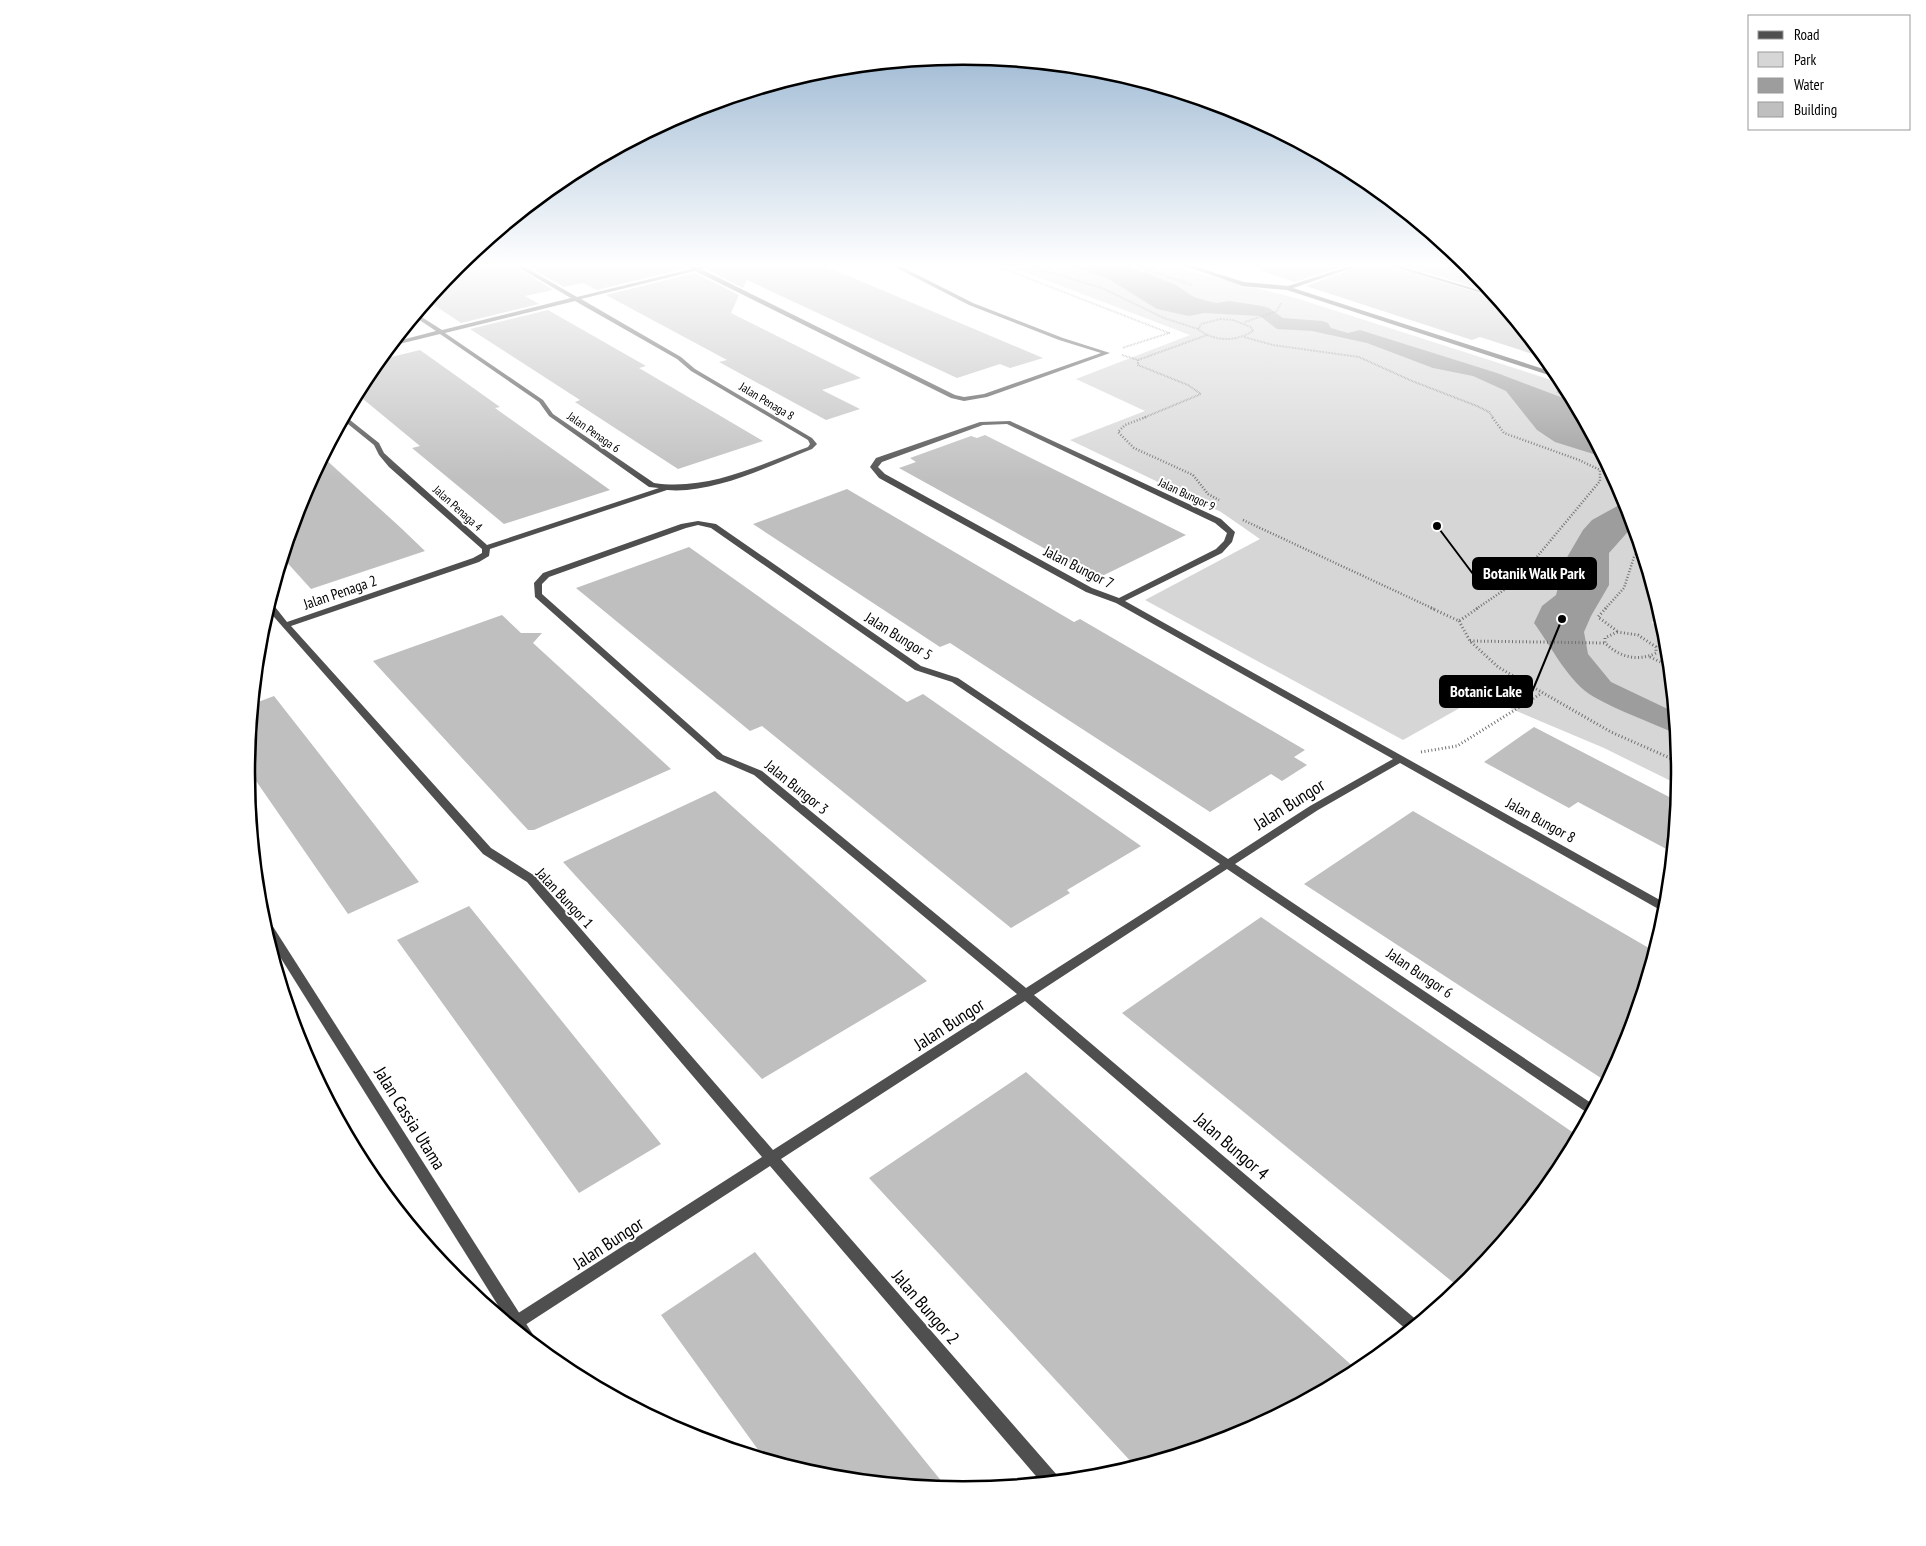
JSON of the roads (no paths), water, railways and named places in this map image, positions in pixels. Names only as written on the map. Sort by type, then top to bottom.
[{"type":"street","points":[[401,342],[415,338]]},
{"type":"street","name":"Jalan Penaga 6","points":[[448,338],[542,401],[551,416],[652,485],[665,489],[685,489],[756,467]]},
{"type":"street","name":"Jalan Penaga 8","points":[[645,338],[679,358],[693,370],[810,439],[814,444],[810,448],[756,467]]},
{"type":"street","points":[[834,338],[953,398],[964,399],[985,396],[1039,379],[1110,353],[1060,338]]},
{"type":"street","points":[[1441,338],[1547,373]]},
{"type":"street","name":"Jalan Penaga 4","points":[[349,422],[377,444],[381,454],[392,465],[486,548],[486,554],[476,560],[399,586]]},
{"type":"street","name":"Jalan Bungor 9","points":[[1008,422],[1218,521],[1231,532],[1228,542],[1219,551],[1119,601]]},
{"type":"street","name":"Jalan Bungor 7","points":[[1008,422],[982,423],[879,460],[874,467],[882,476],[1089,590],[1119,601],[1401,758]]},
{"type":"street","points":[[486,548],[665,489]]},
{"type":"street","name":"Jalan Bungor 5","points":[[623,548],[684,526],[698,524],[713,526],[918,668],[956,680],[1229,863]]},
{"type":"street","name":"Jalan Bungor 3","points":[[623,548],[546,575],[538,583],[538,595],[720,757],[758,773],[1026,995]]},
{"type":"street","name":"Jalan Penaga 2","points":[[285,625],[399,586]]},
{"type":"street","points":[[274,612],[285,625]]},
{"type":"street","name":"Jalan Bungor 1","points":[[285,625],[487,850],[531,879],[773,1158]]},
{"type":"street","name":"Jalan Bungor","points":[[517,1322],[1314,808],[1401,758]]},
{"type":"street","name":"Jalan Bungor 8","points":[[1401,758],[1658,904]]},
{"type":"street","name":"Jalan Bungor 6","points":[[1229,863],[1587,1107]]},
{"type":"street","name":"Jalan Cassia Utama","points":[[275,940],[517,1322]]},
{"type":"street","name":"Jalan Bungor 4","points":[[1026,995],[1409,1323]]},
{"type":"street","name":"Jalan Bungor 2","points":[[773,1158],[1046,1476]]},
{"type":"water","points":[[1345,338],[1386,338],[1497,373],[1563,398],[1595,455],[1555,442],[1537,430],[1506,391],[1473,376],[1433,368],[1367,343]]},
{"type":"water","points":[[1618,505],[1628,532],[1609,553],[1609,585],[1584,632],[1588,654],[1611,682],[1667,709],[1669,731],[1613,707],[1585,691],[1576,683],[1561,663],[1534,623],[1542,606],[1556,595],[1566,559],[1583,530],[1592,520]]},
{"type":"place","name":"Botanik Walk Park","points":[[1437,526]]},
{"type":"place","name":"Botanic Lake","points":[[1562,619]]}]
